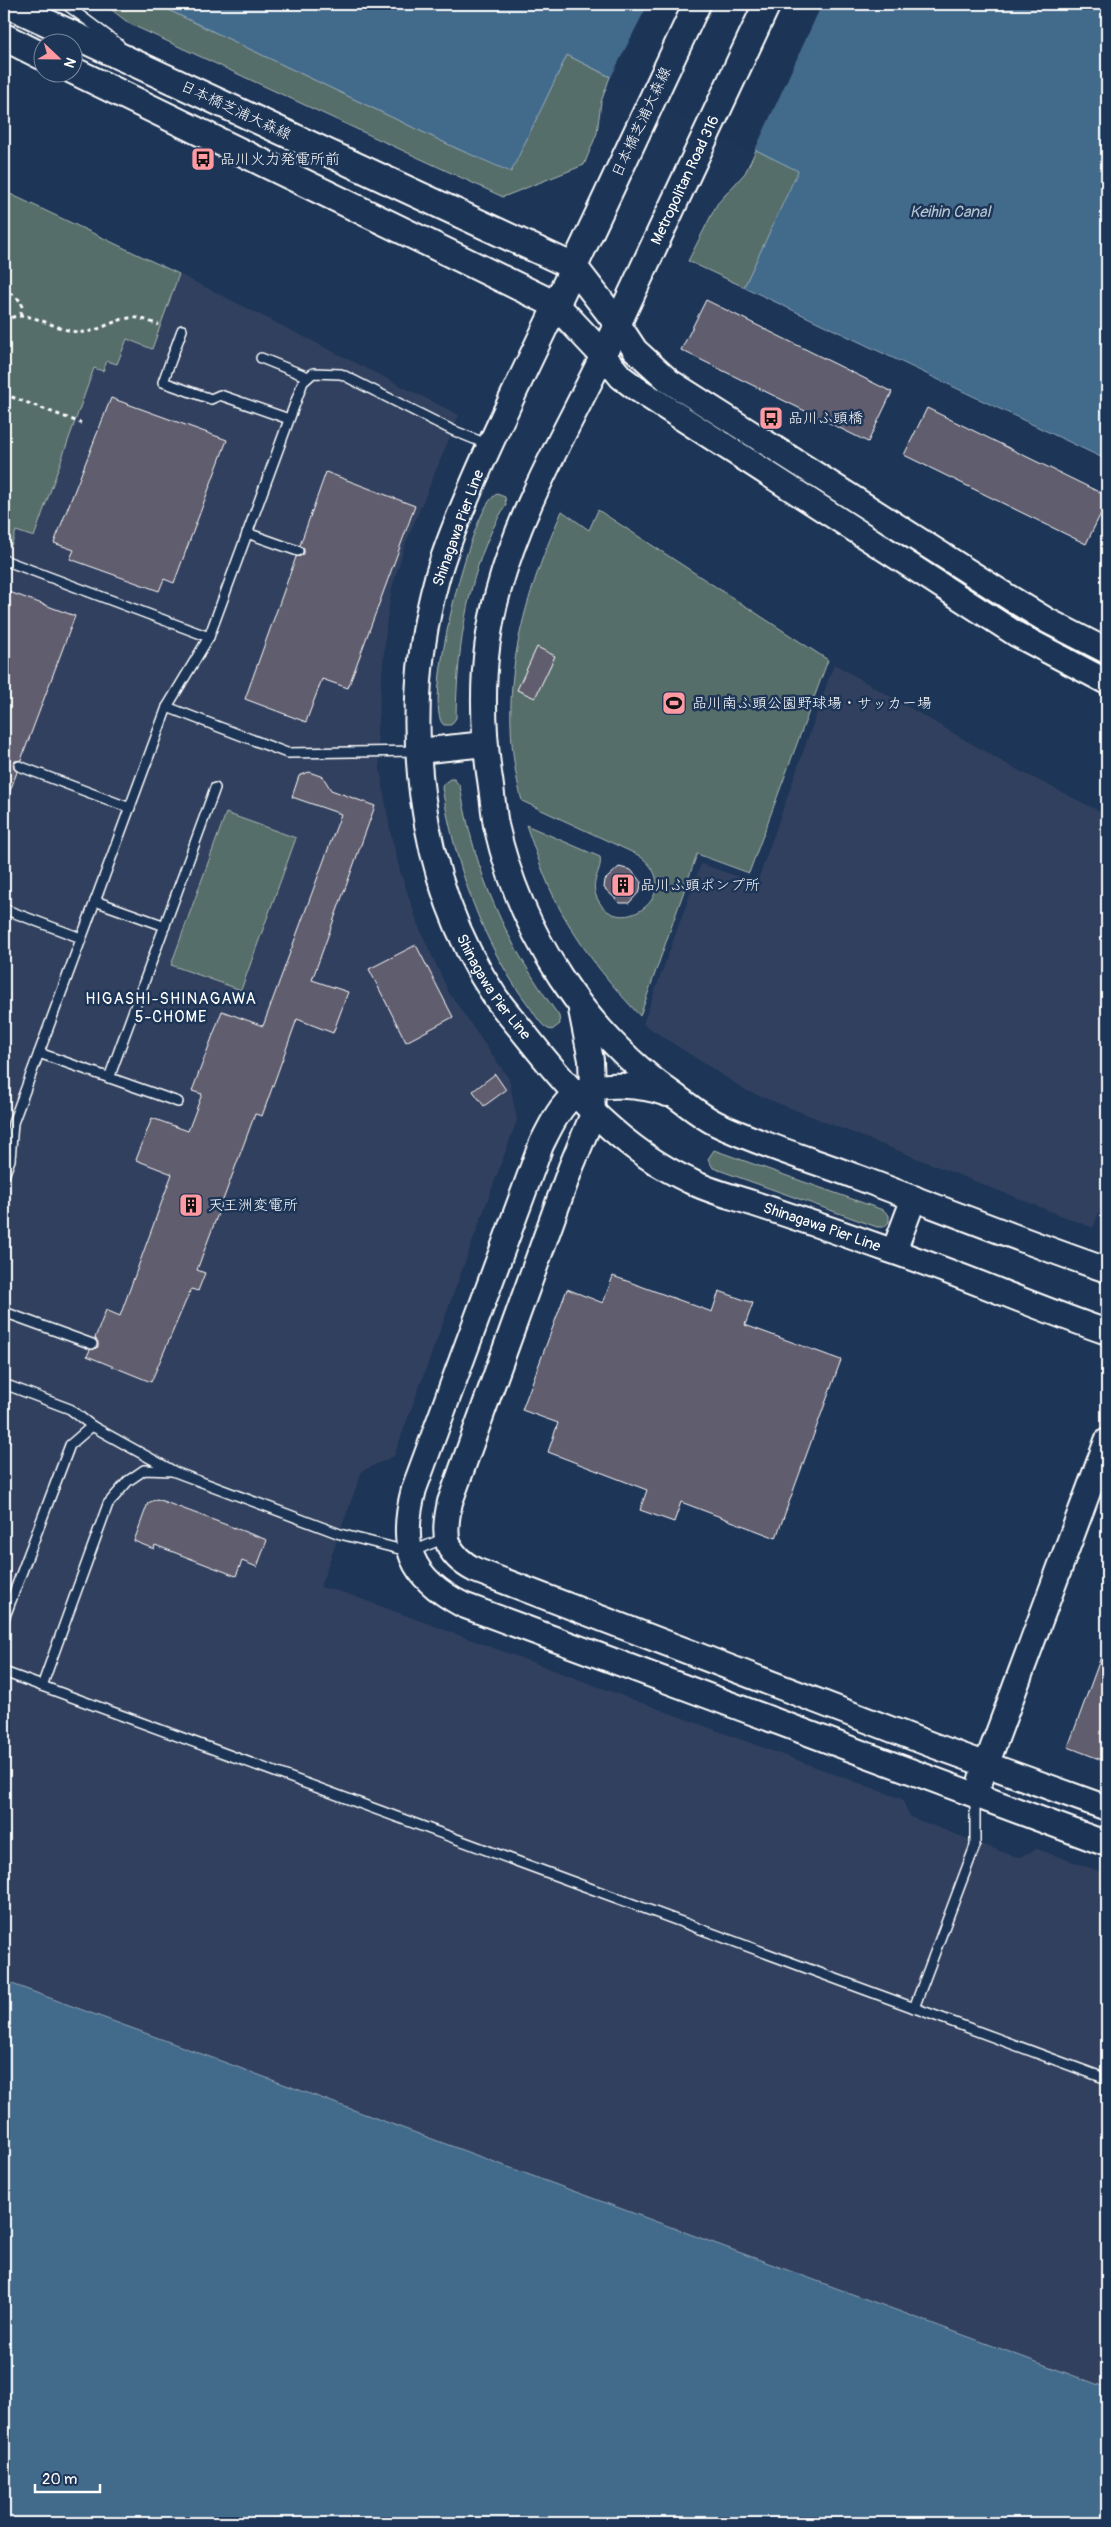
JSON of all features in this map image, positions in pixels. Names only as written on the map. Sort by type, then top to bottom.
[{"type":"main road","name":"日本橋芝浦大森線","points":[[574,267],[697,4]]},
{"type":"main road","name":"Metropolitan Road 316","points":[[603,355],[767,4]]},
{"type":"main road","name":"日本橋芝浦大森線","points":[[15,6],[574,267],[618,324]]},
{"type":"main road","points":[[4,37],[32,51]]},
{"type":"main road","points":[[82,75],[556,305],[603,355]]},
{"type":"main road","points":[[556,305],[574,267]]},
{"type":"street","name":"Shinagawa Pier Line","points":[[556,305],[490,445],[456,523],[437,576],[425,631],[419,685],[419,751],[423,809],[435,862],[452,909],[472,954],[496,998],[584,1092],[593,1114],[625,1142],[690,1182],[894,1252],[1107,1332]]},
{"type":"street","points":[[618,324],[636,350],[670,380],[1010,598],[1048,621],[1107,651]]},
{"type":"street","points":[[1107,682],[1016,634],[678,415],[621,377],[603,355],[516,536],[497,594],[484,694],[485,744],[496,824],[512,880],[530,923],[548,956],[580,1006],[604,1034],[653,1081],[716,1123],[1107,1270]]},
{"type":"street","points":[[419,751],[485,744]]},
{"type":"street","points":[[580,1006],[591,1060],[584,1092]]},
{"type":"street","points":[[683,1101],[656,1090],[630,1086],[584,1092],[553,1120],[541,1145],[421,1470],[407,1515],[407,1538],[413,1561],[428,1582],[445,1595],[463,1605],[1107,1844]]},
{"type":"street","points":[[593,1114],[571,1167],[453,1492],[446,1522],[446,1538],[451,1553],[463,1564],[475,1570],[985,1764],[1107,1808]]},
{"type":"street","points":[[894,1252],[914,1198]]},
{"type":"street","points":[[975,1795],[1107,1441]]},
{"type":"lane","points":[[65,4],[159,74]]},
{"type":"lane","points":[[182,330],[163,382],[211,399],[220,395],[289,420]]},
{"type":"lane","points":[[261,358],[308,377]]},
{"type":"lane","points":[[4,1176],[10,1160],[13,1123],[167,707],[209,637],[303,382],[313,373],[340,374],[452,430],[490,445]]},
{"type":"lane","points":[[247,533],[298,551]]},
{"type":"lane","points":[[4,560],[209,637]]},
{"type":"lane","points":[[167,707],[287,753],[419,751]]},
{"type":"lane","points":[[19,766],[130,808]]},
{"type":"lane","points":[[109,1078],[215,788]]},
{"type":"lane","points":[[95,901],[165,926]]},
{"type":"lane","points":[[4,909],[81,938]]},
{"type":"lane","points":[[39,1053],[178,1102]]},
{"type":"lane","points":[[4,1119],[13,1123]]},
{"type":"lane","points":[[4,1312],[92,1344]]},
{"type":"lane","points":[[4,1384],[70,1409],[92,1426],[175,1472],[340,1534],[411,1552],[446,1538]]},
{"type":"lane","points":[[4,1619],[70,1445],[92,1426]]},
{"type":"lane","points":[[42,1686],[108,1504],[128,1481],[144,1470],[175,1472]]},
{"type":"lane","points":[[4,1672],[1107,2080]]},
{"type":"lane","points":[[914,2008],[975,1846],[975,1795]]},
{"type":"path","points":[[4,288],[22,302],[21,315]]},
{"type":"path","points":[[4,321],[21,315],[74,332],[85,333],[129,318],[138,318],[159,325]]},
{"type":"path","points":[[4,394],[81,423]]},
{"type":"shaded area","points":[[4,191],[179,274],[459,415],[405,545],[392,588],[387,618],[377,731],[380,769],[390,830],[400,871],[419,927],[449,993],[509,1079],[517,1120],[394,1456],[362,1471],[320,1587],[345,1593],[902,1799],[910,1817],[1013,1856],[1020,1857],[1037,1849],[1107,1874],[1107,2388],[4,1981]]},
{"type":"shaded area","points":[[834,664],[1010,766],[1107,815],[1107,1192],[1093,1228],[747,1091],[643,1024],[701,864],[757,883]]},
{"type":"green space","points":[[104,4],[156,4],[458,149],[511,171],[567,55],[610,77],[601,102],[597,133],[584,165],[503,197],[130,24]]},
{"type":"green space","points":[[756,150],[799,171],[744,287],[688,261],[717,204],[745,173]]},
{"type":"green space","points":[[4,191],[179,274],[152,349],[127,339],[117,364],[107,361],[103,371],[94,368],[34,537],[16,531],[11,546],[4,543]]},
{"type":"green space","points":[[497,494],[505,497],[506,505],[482,553],[474,580],[462,636],[456,718],[451,725],[444,725],[439,711],[439,684],[452,608],[475,532],[486,506]]},
{"type":"green space","name":"品川南ふ頭公園野球場・サッカー場","points":[[598,510],[828,660],[749,873],[697,854],[640,1016],[601,971],[561,912],[526,825],[600,857],[600,866],[595,881],[597,898],[607,911],[620,916],[633,914],[645,907],[654,896],[657,883],[652,869],[638,855],[522,801],[514,763],[511,726],[512,689],[516,653],[534,582],[562,511],[589,530]]},
{"type":"green space","points":[[450,779],[454,779],[460,786],[475,850],[495,907],[523,961],[559,1016],[560,1024],[552,1030],[545,1027],[539,1021],[512,981],[497,956],[473,902],[455,846],[442,788],[443,784]]},
{"type":"green space","points":[[226,813],[296,838],[241,990],[171,965]]},
{"type":"green space","points":[[714,1150],[883,1210],[889,1215],[889,1222],[884,1227],[877,1227],[713,1168],[708,1159]]},
{"type":"water","name":"Keihin Canal","points":[[156,4],[1107,4],[1107,460],[744,287],[798,171],[567,55],[511,172],[458,149]]},
{"type":"water","points":[[4,1981],[1107,2388],[1107,2523],[4,2523]]},
{"type":"pier","points":[[648,4],[822,4],[754,152],[610,79]]},
{"type":"building","points":[[706,300],[892,392],[868,442],[681,350]]},
{"type":"building","points":[[111,398],[227,440],[174,583],[164,579],[159,591],[70,559],[74,550],[54,543]]},
{"type":"building","points":[[927,408],[1107,496],[1107,501],[1086,544],[904,455]]},
{"type":"building","points":[[326,472],[415,506],[348,688],[322,679],[306,722],[245,699],[296,557],[304,554],[304,549],[300,545]]},
{"type":"building","points":[[4,590],[75,616],[21,760],[15,761],[13,764],[17,772],[6,802],[4,802]]},
{"type":"building","points":[[537,647],[555,656],[535,698],[517,690]]},
{"type":"building","points":[[309,772],[323,777],[331,790],[375,806],[312,980],[348,992],[333,1033],[297,1019],[262,1116],[255,1114],[197,1270],[205,1273],[198,1291],[191,1289],[151,1382],[87,1356],[90,1350],[98,1347],[98,1342],[95,1338],[106,1310],[120,1316],[172,1174],[136,1160],[152,1118],[188,1131],[202,1094],[192,1091],[222,1011],[263,1026],[341,814],[292,797],[299,776]]},
{"type":"building","name":"品川ふ頭ポンプ所","points":[[619,867],[631,870],[641,882],[640,891],[629,903],[620,903],[604,888],[605,880]]},
{"type":"building","points":[[416,945],[453,1017],[406,1042],[369,969]]},
{"type":"building","points":[[495,1074],[506,1090],[484,1106],[473,1091]]},
{"type":"building","points":[[613,1276],[712,1312],[719,1291],[753,1303],[745,1325],[841,1360],[776,1538],[681,1502],[674,1522],[640,1510],[647,1490],[548,1452],[558,1423],[522,1410],[567,1289],[603,1303]]},
{"type":"building","points":[[157,1499],[267,1540],[257,1567],[242,1561],[236,1576],[155,1545],[154,1549],[134,1541],[148,1503]]},
{"type":"building","points":[[1105,1646],[1107,1646],[1107,1762],[1068,1747]]},
{"type":"place","name":"品川火力発電所前","points":[[203,159]]},
{"type":"place","name":"品川ふ頭橋","points":[[771,418]]},
{"type":"place","name":"品川南ふ頭公園野球場・サッカー場","points":[[674,703]]},
{"type":"place","name":"品川ふ頭ポンプ所","points":[[623,885]]},
{"type":"place","name":"天王洲変電所","points":[[191,1205]]},
{"type":"district","name":"HIGASHI-SHINAGAWA 5-CHOME","points":[[171,1007]]}]
